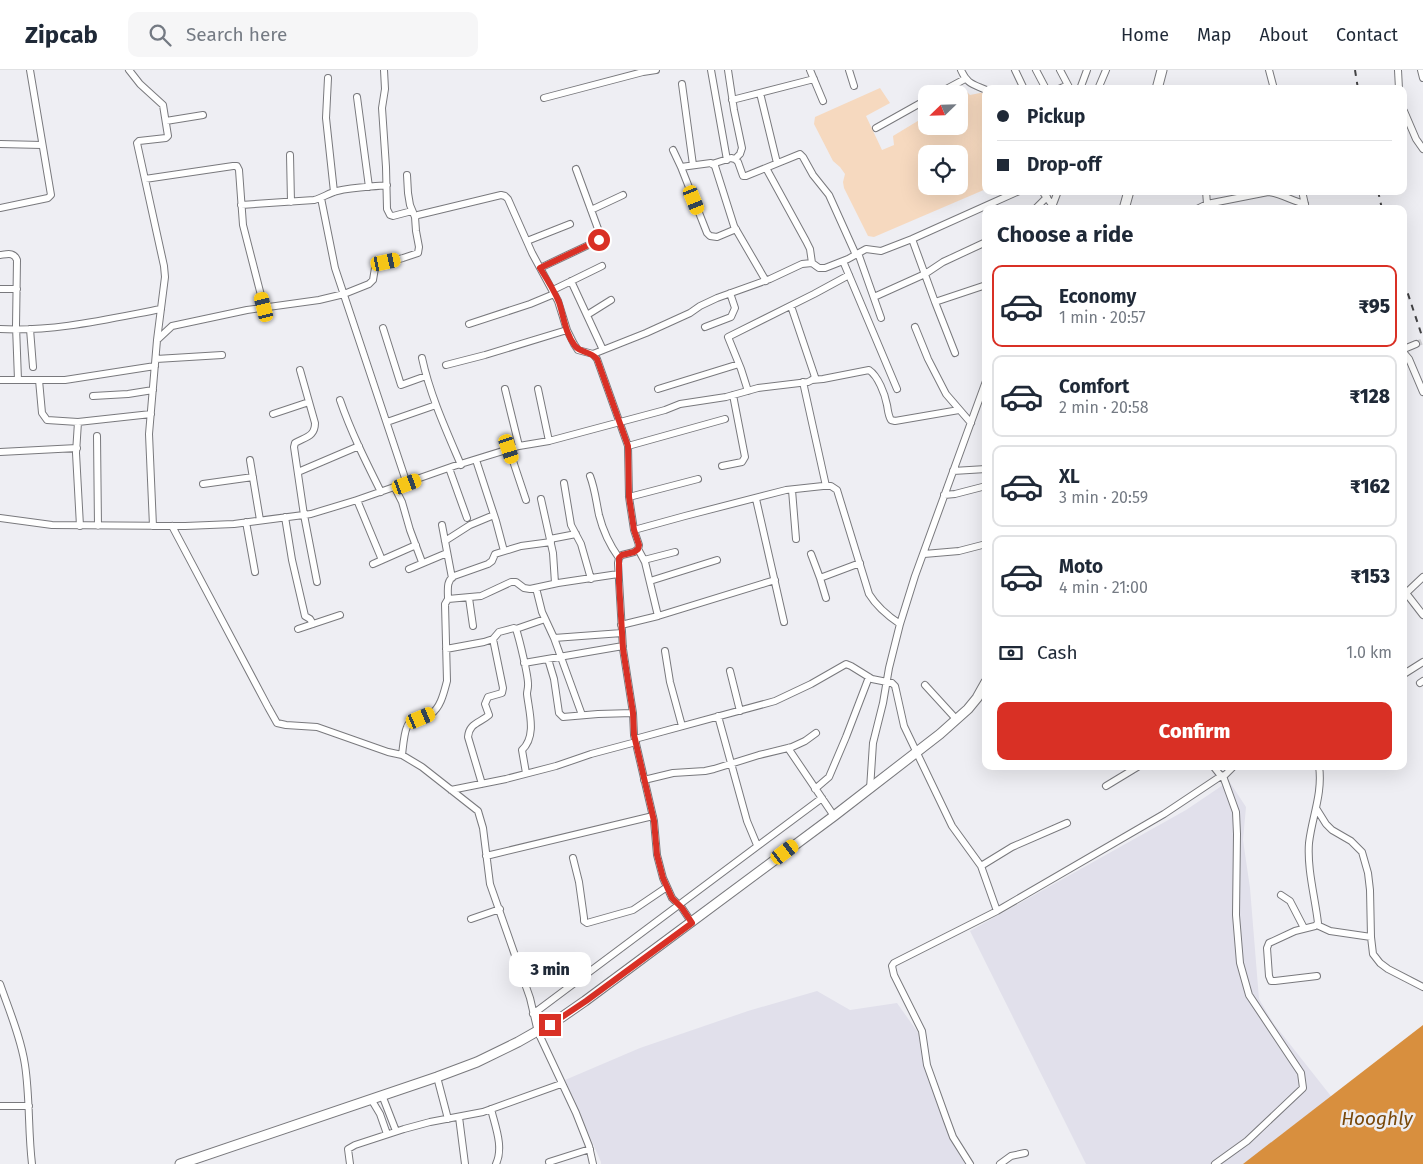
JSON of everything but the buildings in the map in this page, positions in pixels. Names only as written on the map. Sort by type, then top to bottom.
[{"type":"main road","points":[[1158,85],[1162,70]]},
{"type":"main road","points":[[180,1164],[437,1077],[477,1062],[538,1032],[586,1001],[692,923],[918,752],[957,720],[977,698],[982,689]]},
{"type":"street","points":[[0,208],[51,197],[30,70]]},
{"type":"street","points":[[129,70],[140,84],[163,105],[167,138],[137,143],[164,266],[149,434],[153,526]]},
{"type":"street","points":[[384,70],[385,90],[382,108],[387,209],[390,215],[418,215],[501,195],[505,196],[540,268],[554,292],[567,330],[574,344],[578,350],[593,354],[646,333],[730,293],[766,281],[802,264],[812,263],[822,269],[866,249],[881,251],[982,208]]},
{"type":"street","points":[[544,98],[656,70]]},
{"type":"street","points":[[711,70],[727,160]]},
{"type":"street","points":[[682,167],[705,163],[712,164],[735,159],[740,154],[742,148],[728,70]]},
{"type":"street","points":[[810,70],[823,100]]},
{"type":"street","points":[[849,70],[854,86]]},
{"type":"street","points":[[961,70],[965,79],[972,85],[982,89]]},
{"type":"street","points":[[1015,70],[1022,85]]},
{"type":"street","points":[[1036,70],[1044,85]]},
{"type":"street","points":[[1060,70],[1068,85]]},
{"type":"street","points":[[1082,85],[1088,70]]},
{"type":"street","points":[[1100,85],[1106,70]]},
{"type":"street","points":[[1269,70],[1273,85]]},
{"type":"street","points":[[1398,70],[1399,85]]},
{"type":"street","points":[[1421,70],[1423,78]]},
{"type":"street","points":[[328,78],[326,118],[334,192]]},
{"type":"street","points":[[732,100],[814,79]]},
{"type":"street","points":[[954,85],[965,79]]},
{"type":"street","points":[[682,84],[693,165]]},
{"type":"street","points":[[760,93],[776,164]]},
{"type":"street","points":[[357,97],[370,187]]},
{"type":"street","points":[[876,128],[918,104]]},
{"type":"street","points":[[166,121],[203,115]]},
{"type":"street","points":[[1407,118],[1416,139],[1423,149]]},
{"type":"street","points":[[0,144],[42,145]]},
{"type":"street","points":[[673,150],[682,167],[707,233],[710,236],[717,237],[736,229]]},
{"type":"street","points":[[735,159],[743,176],[746,176],[798,154],[803,157],[813,175],[829,195],[857,254],[880,318]]},
{"type":"street","points":[[290,155],[291,202]]},
{"type":"street","points":[[712,164],[715,166],[736,229],[766,281]]},
{"type":"street","points":[[145,179],[236,166],[239,170],[244,231],[264,307]]},
{"type":"street","points":[[766,168],[810,249],[812,263]]},
{"type":"street","points":[[540,268],[599,240],[601,237],[576,170]]},
{"type":"street","points":[[157,340],[172,326],[226,314],[319,300],[344,294],[369,284],[373,280],[375,268],[378,265],[418,253],[419,246],[414,214],[408,193],[407,175]]},
{"type":"street","points":[[241,205],[321,198],[347,189],[387,185]]},
{"type":"street","points":[[591,210],[623,195]]},
{"type":"street","points":[[988,205],[1010,195]]},
{"type":"street","points":[[1206,195],[1207,204],[1253,195]]},
{"type":"street","points":[[1278,195],[1304,205]]},
{"type":"street","points":[[1039,205],[1046,197],[1052,205]]},
{"type":"street","points":[[321,198],[335,268],[407,484]]},
{"type":"street","points":[[527,241],[570,224]]},
{"type":"street","points":[[912,239],[955,353]]},
{"type":"street","points":[[874,297],[925,274],[943,262],[982,244]]},
{"type":"street","points":[[0,256],[11,254],[16,258],[18,380]]},
{"type":"street","points":[[843,261],[896,389]]},
{"type":"street","points":[[469,324],[530,304],[602,266]]},
{"type":"street","points":[[748,390],[728,337],[848,275]]},
{"type":"street","points":[[571,282],[604,350]]},
{"type":"street","points":[[935,302],[982,286]]},
{"type":"street","points":[[0,289],[17,289]]},
{"type":"street","points":[[705,327],[732,317],[735,308],[730,293]]},
{"type":"street","points":[[587,315],[611,300]]},
{"type":"street","points":[[791,306],[815,377],[812,380]]},
{"type":"street","points":[[0,328],[17,330],[78,324],[161,309]]},
{"type":"street","points":[[915,327],[928,359],[946,394],[971,423]]},
{"type":"street","points":[[383,328],[401,385],[426,376]]},
{"type":"street","points":[[30,329],[33,367]]},
{"type":"street","points":[[446,365],[567,330]]},
{"type":"street","points":[[1407,348],[1416,344]]},
{"type":"street","points":[[593,354],[597,359],[628,446],[629,497],[634,530],[639,545],[638,549],[644,560],[650,581],[658,616]]},
{"type":"street","points":[[0,380],[65,380],[155,362],[222,355]]},
{"type":"street","points":[[1407,357],[1423,392]]},
{"type":"street","points":[[422,358],[436,405],[461,465]]},
{"type":"street","points":[[658,389],[739,364]]},
{"type":"street","points":[[300,370],[315,429],[311,435],[295,443],[294,447],[304,515],[317,582]]},
{"type":"street","points":[[0,518],[52,525],[172,526],[234,524],[311,514],[518,446],[549,441],[665,410],[680,404],[733,395],[748,390],[869,370],[876,377],[884,393],[891,420],[895,421],[959,410]]},
{"type":"street","points":[[39,380],[42,413],[47,420],[78,422],[151,414]]},
{"type":"street","points":[[803,382],[826,486]]},
{"type":"street","points":[[505,389],[518,446]]},
{"type":"street","points":[[538,389],[549,441]]},
{"type":"street","points":[[93,396],[153,390]]},
{"type":"street","points":[[870,789],[873,743],[900,624],[944,495],[982,392]]},
{"type":"street","points":[[722,466],[742,462],[745,457],[733,395]]},
{"type":"street","points":[[340,400],[346,419],[381,492]]},
{"type":"street","points":[[272,414],[309,402]]},
{"type":"street","points":[[387,422],[436,405]]},
{"type":"street","points":[[628,446],[725,419]]},
{"type":"street","points":[[78,422],[80,526]]},
{"type":"street","points":[[97,436],[98,526]]},
{"type":"street","points":[[298,472],[359,446]]},
{"type":"street","points":[[0,452],[77,448]]},
{"type":"street","points":[[509,449],[526,500]]},
{"type":"street","points":[[250,460],[260,520]]},
{"type":"street","points":[[476,460],[504,551]]},
{"type":"street","points":[[449,468],[467,518]]},
{"type":"street","points":[[953,472],[982,469]]},
{"type":"street","points":[[590,476],[607,540],[619,558],[621,625],[635,741],[652,816],[657,855],[663,878],[672,898],[692,923]]},
{"type":"street","points":[[204,484],[253,478]]},
{"type":"street","points":[[629,497],[698,479]]},
{"type":"street","points":[[564,483],[572,525],[581,544],[591,579]]},
{"type":"street","points":[[634,530],[792,490],[831,486],[838,490],[866,588],[872,600],[888,616],[900,624]]},
{"type":"street","points":[[944,495],[982,487]]},
{"type":"street","points":[[394,488],[404,507],[422,562]]},
{"type":"street","points":[[792,490],[796,539]]},
{"type":"street","points":[[541,499],[551,541],[555,583]]},
{"type":"street","points":[[756,499],[784,622]]},
{"type":"street","points":[[357,500],[382,560]]},
{"type":"street","points":[[445,541],[470,525],[494,515]]},
{"type":"street","points":[[285,517],[287,536],[305,616],[313,624]]},
{"type":"street","points":[[246,522],[255,572]]},
{"type":"street","points":[[442,524],[452,578]]},
{"type":"street","points":[[172,526],[277,723],[317,727],[388,752],[402,755],[422,767],[478,811],[483,828],[490,884],[530,998],[538,1032],[576,1113],[590,1149],[593,1164]]},
{"type":"street","points":[[402,755],[407,726],[411,722],[432,713],[444,693],[446,682],[445,604],[448,599],[448,582],[452,578],[488,564],[492,561],[495,554],[521,546],[551,541],[576,534]]},
{"type":"street","points":[[373,564],[416,545]]},
{"type":"street","points":[[924,554],[959,551],[982,545]]},
{"type":"street","points":[[619,558],[638,549]]},
{"type":"street","points":[[644,560],[676,552]]},
{"type":"street","points":[[409,569],[447,553]]},
{"type":"street","points":[[811,554],[826,598]]},
{"type":"street","points":[[650,581],[716,560]]},
{"type":"street","points":[[820,578],[860,563]]},
{"type":"street","points":[[448,599],[481,596],[511,582],[516,582],[524,588],[530,589],[555,583],[618,574]]},
{"type":"street","points":[[1407,592],[1423,577]]},
{"type":"street","points":[[621,625],[658,616],[774,580]]},
{"type":"street","points":[[536,588],[539,604],[554,638],[582,715]]},
{"type":"street","points":[[1407,596],[1423,615]]},
{"type":"street","points":[[469,598],[473,626]]},
{"type":"street","points":[[298,629],[340,615]]},
{"type":"street","points":[[446,648],[471,645],[493,639],[499,632],[516,629],[545,619]]},
{"type":"street","points":[[516,629],[528,686],[527,695],[531,718],[528,745],[522,750],[526,773]]},
{"type":"street","points":[[554,638],[622,633]]},
{"type":"street","points":[[482,784],[468,731],[472,725],[487,718],[485,704],[488,698],[502,693],[503,688],[493,639]]},
{"type":"street","points":[[524,663],[623,646]]},
{"type":"street","points":[[665,651],[670,682],[682,726]]},
{"type":"street","points":[[548,659],[561,716],[633,713]]},
{"type":"street","points":[[1407,672],[1423,662]]},
{"type":"street","points":[[451,790],[526,773],[682,726],[775,701],[811,684],[846,664],[869,677],[892,683],[894,686],[904,726],[952,826],[981,866],[998,910]]},
{"type":"street","points":[[730,671],[740,711]]},
{"type":"street","points":[[815,789],[829,777],[869,677]]},
{"type":"street","points":[[925,685],[957,720]]},
{"type":"street","points":[[718,716],[747,821],[757,845]]},
{"type":"street","points":[[644,780],[673,773],[705,771],[731,764],[788,748],[805,741],[816,733]]},
{"type":"street","points":[[788,748],[834,816]]},
{"type":"street","points":[[1106,786],[1132,770]]},
{"type":"street","points":[[1215,1164],[1247,1141],[1303,1088],[1301,1073],[1249,995],[1240,963],[1236,915],[1236,812],[1222,776],[1217,770]]},
{"type":"street","points":[[970,1164],[954,1137],[946,1118],[927,1064],[922,1032],[894,975],[892,966],[894,963],[998,910],[1164,814],[1229,770]]},
{"type":"street","points":[[1317,925],[1309,845],[1318,798],[1318,770]]},
{"type":"street","points":[[533,1014],[822,798]]},
{"type":"street","points":[[1316,808],[1332,830],[1351,841],[1362,852],[1368,873],[1370,890],[1373,954],[1388,969],[1423,987]]},
{"type":"street","points":[[486,856],[652,816]]},
{"type":"street","points":[[981,866],[1012,847],[1067,823]]},
{"type":"street","points":[[573,858],[579,882],[584,921],[587,923],[633,910],[667,887]]},
{"type":"street","points":[[1281,895],[1290,901],[1304,928]]},
{"type":"street","points":[[471,919],[500,909]]},
{"type":"street","points":[[1317,976],[1271,981],[1269,976],[1268,943],[1295,930],[1317,925],[1330,931],[1371,937]]},
{"type":"street","points":[[0,984],[25,1062],[32,1164]]},
{"type":"street","points":[[437,1077],[448,1119]]},
{"type":"street","points":[[350,1164],[348,1149],[355,1145],[430,1122],[491,1109],[562,1084]]},
{"type":"street","points":[[382,1095],[396,1131]]},
{"type":"street","points":[[371,1099],[380,1114],[387,1134]]},
{"type":"street","points":[[0,1106],[29,1106]]},
{"type":"street","points":[[491,1109],[499,1140],[499,1158],[496,1164]]},
{"type":"street","points":[[459,1117],[465,1164]]},
{"type":"street","points":[[549,1162],[590,1149]]},
{"type":"street","points":[[1000,1164],[1011,1156],[1025,1153]]},
{"type":"shaded area","points":[[880,88],[890,103],[866,116],[882,150],[894,145],[893,136],[918,121],[918,135],[968,135],[968,93],[970,95],[982,93],[982,191],[874,237],[868,236],[844,188],[845,174],[833,161],[814,124],[815,117]]},
{"type":"shaded area","points":[[1229,781],[1246,807],[1243,840],[1250,888],[1259,999],[1274,1024],[1334,1100],[1255,1164],[1086,1164],[970,931],[1186,810]]},
{"type":"shaded area","points":[[817,991],[850,1010],[897,1003],[924,1041],[942,1111],[967,1164],[601,1164],[565,1080],[640,1048],[748,1011]]},
{"type":"water","name":"Hooghly","points":[[1423,1025],[1423,1164],[1243,1164]]},
{"type":"tunnel","points":[[1416,344],[1423,341]]},
{"type":"railway","points":[[1355,70],[1357,85]]},
{"type":"railway","points":[[1379,195],[1381,205]]},
{"type":"railway","points":[[1407,291],[1423,339]]},
{"type":"route","points":[[550,1025],[586,1001],[692,923],[682,908],[672,898],[663,878],[657,855],[654,821],[634,735],[630,688],[623,649],[618,574],[619,558],[622,555],[634,552],[638,549],[639,545],[634,530],[629,497],[628,446],[597,359],[593,354],[578,350],[574,344],[567,330],[558,301],[540,268],[599,240]]}]
